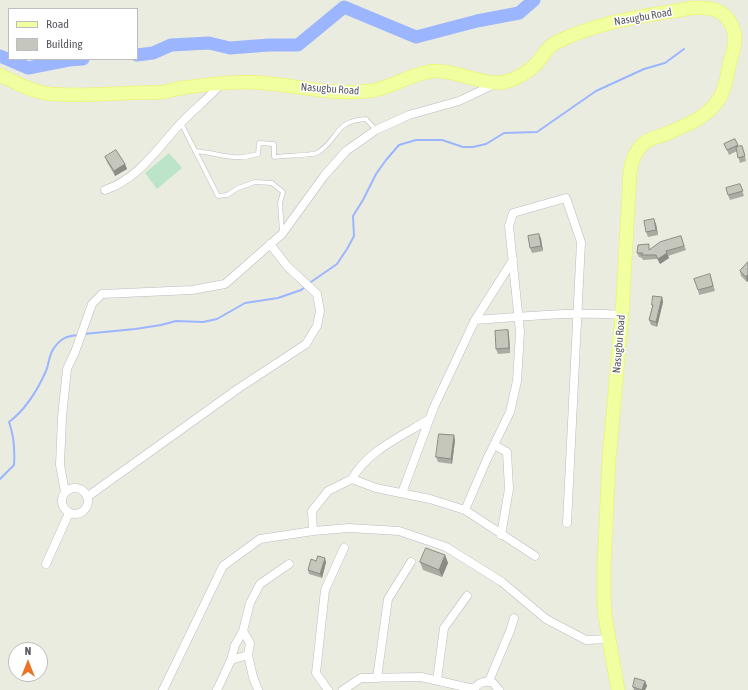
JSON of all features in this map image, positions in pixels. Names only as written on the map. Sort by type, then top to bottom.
[{"type":"main road","name":"Nasugbu Road","points":[[0,75],[26,88],[50,94],[162,92],[178,88],[222,83],[250,82],[332,91],[362,92],[384,87],[422,73],[444,71],[490,82],[499,82],[513,79],[535,64],[553,44],[587,29],[603,24],[692,8],[706,7],[723,14],[731,24],[735,36],[735,43],[723,91],[719,99],[709,110],[689,124],[650,140],[644,144],[634,157],[630,173],[622,315],[609,459],[604,567],[604,599],[618,690]]},
{"type":"street","points":[[65,492],[60,464],[62,417],[67,369],[75,352],[92,304],[102,294],[192,290],[225,284],[282,234],[324,176],[346,151],[376,130],[409,115],[459,101],[499,82]]},
{"type":"street","points":[[105,190],[117,186],[131,177],[154,154],[181,123],[222,83]]},
{"type":"street","points":[[465,510],[510,412],[516,382],[520,332],[509,226],[513,213],[566,198],[581,242],[567,523]]},
{"type":"street","points":[[88,497],[239,388],[306,344],[317,326],[320,311],[317,294],[287,266],[270,244]]},
{"type":"street","points":[[402,493],[428,420],[475,320],[513,260]]},
{"type":"street","points":[[475,320],[577,314],[622,315]]},
{"type":"street","points":[[313,531],[312,511],[328,491],[352,478],[357,469],[377,451],[428,420]]},
{"type":"street","points":[[494,445],[507,452],[509,489],[501,535]]},
{"type":"street","points":[[352,478],[376,488],[430,499],[465,510],[535,556]]},
{"type":"street","points":[[72,488],[83,490],[88,497],[88,505],[83,511],[76,514],[69,513],[62,505],[61,498],[65,492],[72,488]]},
{"type":"street","points":[[46,564],[69,513]]},
{"type":"street","points":[[163,690],[223,566],[260,539],[313,531],[349,528],[399,531],[446,547],[502,582],[546,619],[586,640],[610,639]]},
{"type":"street","points":[[328,690],[316,673],[325,590],[344,548]]},
{"type":"street","points":[[377,678],[388,599],[411,562]]},
{"type":"street","points":[[217,690],[231,660],[235,645],[243,631],[250,603],[260,584],[289,564]]},
{"type":"street","points":[[437,680],[444,628],[467,596]]},
{"type":"street","points":[[489,681],[514,618]]},
{"type":"street","points":[[243,631],[250,643],[248,656],[252,677],[258,690]]},
{"type":"street","points":[[231,660],[248,656]]},
{"type":"street","points":[[344,690],[361,678],[422,677],[474,690],[480,682],[489,681],[496,685],[499,690]]},
{"type":"lane","points":[[195,150],[230,158],[247,158],[258,154],[259,143],[274,144],[274,157],[316,154],[327,146],[341,127],[357,120],[366,119],[376,130]]},
{"type":"lane","points":[[181,123],[218,196],[227,195],[238,188],[255,182],[272,183],[283,192],[280,203],[282,234]]},
{"type":"green space","points":[[169,153],[182,168],[157,189],[145,173]]},
{"type":"building","points":[[735,139],[738,145],[727,150],[724,144]]},
{"type":"building","points":[[742,146],[745,156],[738,158],[736,147]]},
{"type":"building","points":[[116,150],[125,164],[114,171],[105,157]]},
{"type":"building","points":[[740,184],[743,191],[728,195],[726,188]]},
{"type":"building","points":[[654,219],[656,230],[646,232],[644,221]]},
{"type":"building","points":[[539,234],[541,246],[530,248],[528,236]]},
{"type":"building","points":[[681,236],[684,246],[666,251],[667,253],[658,259],[656,255],[641,255],[643,253],[637,253],[638,245],[649,244],[649,250],[660,242]]},
{"type":"building","points":[[748,262],[748,274],[746,277],[740,271]]},
{"type":"building","points":[[710,274],[713,286],[698,290],[694,279]]},
{"type":"building","points":[[653,296],[662,297],[656,322],[649,320],[653,305]]},
{"type":"building","points":[[508,330],[509,348],[496,349],[495,331]]},
{"type":"building","points":[[439,434],[454,435],[451,459],[436,457]]},
{"type":"building","points":[[426,548],[445,555],[439,570],[420,562]]},
{"type":"building","points":[[318,556],[325,558],[320,574],[308,570],[311,559],[316,561]]},
{"type":"building","points":[[635,678],[645,681],[642,690],[633,687]]},
{"type":"waterway","points":[[138,55],[153,53],[171,45],[209,43],[230,48],[269,45],[298,45],[344,7],[416,37],[477,21],[519,13],[534,0]]},
{"type":"waterway","points":[[308,284],[337,264],[347,249],[354,236],[353,216],[376,174],[399,145],[416,140],[442,140],[463,147],[473,147],[486,144],[504,133],[537,132],[596,91],[644,69],[665,63],[684,49]]},
{"type":"waterway","points":[[0,56],[8,59]]},
{"type":"waterway","points":[[9,60],[28,68],[69,60]]},
{"type":"waterway","points":[[84,334],[135,329],[176,321],[203,322],[217,319],[245,303],[278,298],[301,290],[305,287]]},
{"type":"waterway","points":[[0,479],[14,465],[14,443],[9,422],[20,412],[35,392],[46,371],[52,350],[64,338],[78,335]]}]
